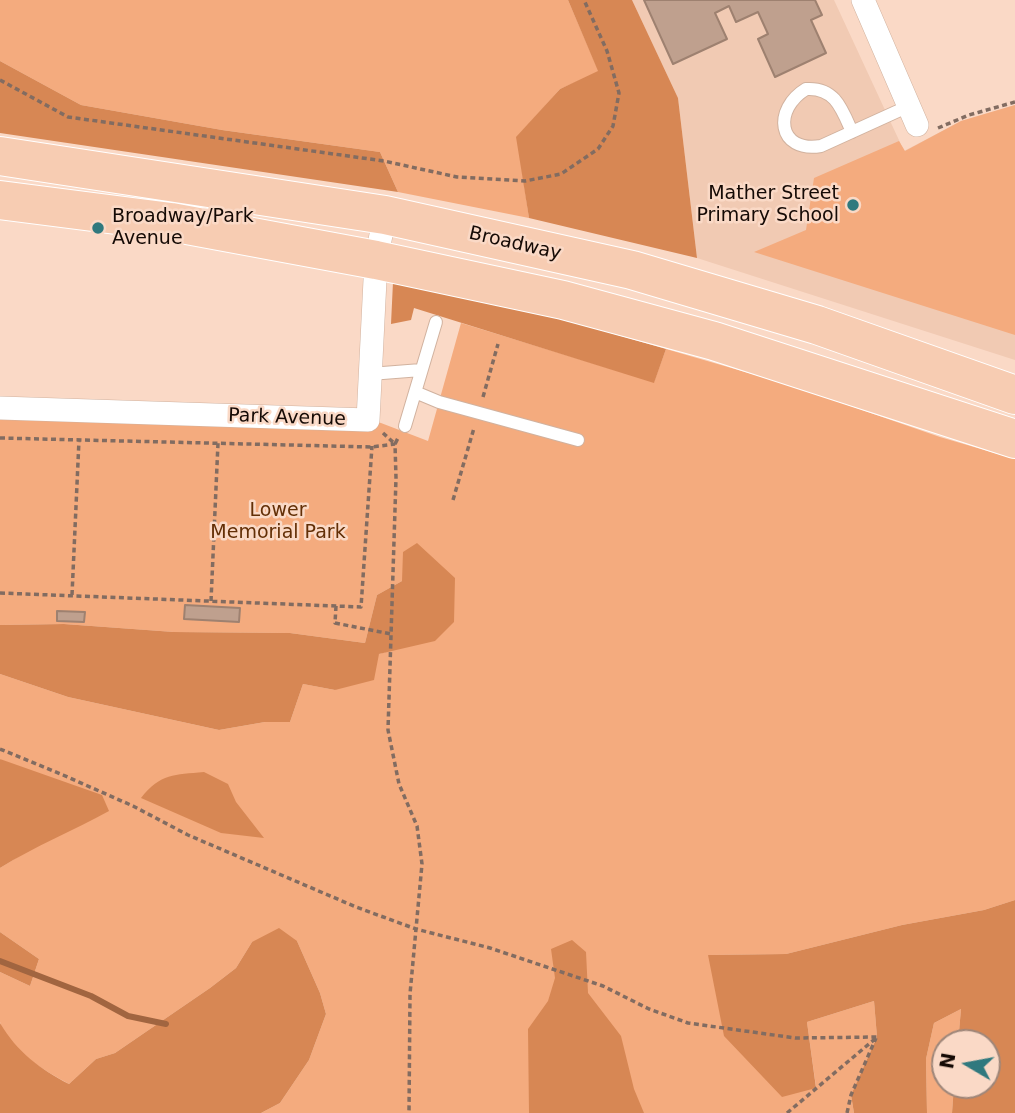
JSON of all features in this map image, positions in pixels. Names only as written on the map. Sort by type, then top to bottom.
[{"type":"highway","name":"Broadway","points":[[0,156],[385,215],[632,271],[817,325],[1015,395]]},
{"type":"highway","points":[[0,200],[171,222],[563,300],[689,334],[1015,439]]},
{"type":"street","points":[[863,0],[913,115]]},
{"type":"street","name":"Park Avenue","points":[[0,408],[368,420],[376,261],[385,215]]},
{"type":"lane","points":[[852,132],[840,105],[825,91],[806,89],[791,100],[786,109],[784,129],[793,142],[809,148],[821,146],[852,132],[913,115]]},
{"type":"lane","points":[[405,426],[436,322]]},
{"type":"lane","points":[[370,374],[421,370]]},
{"type":"lane","points":[[415,392],[439,402],[578,440]]},
{"type":"path","points":[[0,80],[68,117],[384,161],[457,177],[525,181],[561,174],[598,149],[613,126],[619,93],[607,51],[584,0]]},
{"type":"path","points":[[913,115],[936,128],[1015,102]]},
{"type":"path","points":[[0,438],[372,447],[394,444],[388,730],[399,784],[418,826],[422,864],[410,994],[409,1113]]},
{"type":"path","points":[[72,595],[79,440]]},
{"type":"path","points":[[211,601],[218,443]]},
{"type":"path","points":[[0,593],[361,607],[372,447]]},
{"type":"path","points":[[336,606],[335,623],[391,634]]},
{"type":"path","points":[[0,749],[75,780],[188,835],[308,887],[416,929],[490,948],[603,986],[649,1009],[688,1023],[795,1038],[877,1037]]},
{"type":"path","points":[[788,1113],[877,1037]]},
{"type":"path","points":[[847,1113],[851,1096],[877,1037]]},
{"type":"shaded area","points":[[568,0],[632,0],[678,98],[697,258],[529,218],[516,137],[560,89],[598,71]]},
{"type":"shaded area","name":"Mather Street Primary School","points":[[632,0],[834,0],[904,151],[961,121],[1015,105],[1015,360],[697,258],[678,98]]},
{"type":"shaded area","points":[[0,61],[81,105],[222,130],[380,152],[398,192],[0,133]]},
{"type":"shaded area","points":[[393,282],[531,310],[666,349],[654,383],[414,308],[411,320],[391,324]]},
{"type":"shaded area","points":[[417,543],[455,578],[454,622],[435,641],[379,654],[374,680],[335,690],[303,684],[290,722],[265,722],[219,730],[68,697],[0,674],[0,625],[64,624],[174,632],[290,633],[365,643],[377,595],[402,581],[403,552]]},
{"type":"shaded area","points":[[0,759],[102,795],[109,811],[0,868]]},
{"type":"shaded area","points":[[204,772],[228,784],[236,802],[264,838],[221,833],[141,798],[155,784],[169,777]]},
{"type":"shaded area","points":[[1015,900],[1015,1113],[952,1113],[953,1099],[1001,1099],[1001,1029],[959,1029],[961,1009],[934,1023],[931,1029],[926,1059],[927,1113],[854,1113],[851,1095],[877,1037],[874,1001],[807,1022],[816,1088],[782,1097],[724,1036],[708,955],[786,954],[902,925],[984,910]]},
{"type":"shaded area","points":[[279,928],[297,941],[320,993],[326,1014],[309,1060],[280,1103],[261,1113],[0,1113],[0,1023],[30,1059],[69,1084],[96,1059],[115,1053],[210,988],[236,968],[252,942]]},
{"type":"shaded area","points":[[0,932],[39,959],[30,986],[0,972]]},
{"type":"shaded area","points":[[572,940],[586,952],[588,993],[621,1036],[634,1089],[644,1113],[529,1113],[528,1029],[548,1001],[555,978],[551,949]]},
{"type":"green space","points":[[0,0],[568,0],[599,72],[560,89],[517,137],[529,218],[398,192],[380,152],[222,130],[81,105],[0,61]]},
{"type":"green space","points":[[1015,105],[1015,335],[754,252],[806,230],[814,178],[899,141],[905,151],[961,121]]},
{"type":"green space","name":"Lower Memorial Park","points":[[461,323],[654,382],[666,349],[790,385],[940,437],[1015,459],[1015,900],[984,910],[902,925],[786,954],[708,955],[816,1087],[807,1022],[874,1001],[877,1037],[851,1095],[854,1113],[261,1113],[280,1103],[309,1060],[326,1014],[320,993],[297,941],[252,942],[236,968],[115,1053],[96,1059],[69,1084],[28,1058],[3,1032],[0,1022],[0,972],[30,986],[39,959],[0,932],[0,868],[21,855],[3,761],[0,759],[0,674],[68,697],[219,730],[265,722],[290,722],[303,684],[335,690],[379,654],[402,647],[402,581],[377,595],[365,643],[290,633],[174,632],[64,624],[0,625],[0,407],[340,411],[428,441]]},
{"type":"green space","points":[[961,1009],[959,1029],[933,1029],[934,1023]]},
{"type":"green space","points":[[931,1036],[931,1099],[953,1099],[952,1113],[927,1113],[926,1059]]},
{"type":"building","points":[[644,0],[815,0],[822,15],[811,20],[826,53],[775,77],[758,39],[768,34],[758,12],[736,22],[729,6],[715,13],[727,39],[673,64]]},
{"type":"building","points":[[185,605],[240,608],[239,622],[184,619]]},
{"type":"building","points":[[57,611],[85,612],[84,622],[57,621]]},
{"type":"waterway","points":[[0,961],[91,996],[128,1016],[166,1024]]},
{"type":"place","name":"Mather Street Primary School","points":[[853,205]]},
{"type":"place","name":"Broadway/Park Avenue","points":[[98,228]]}]
